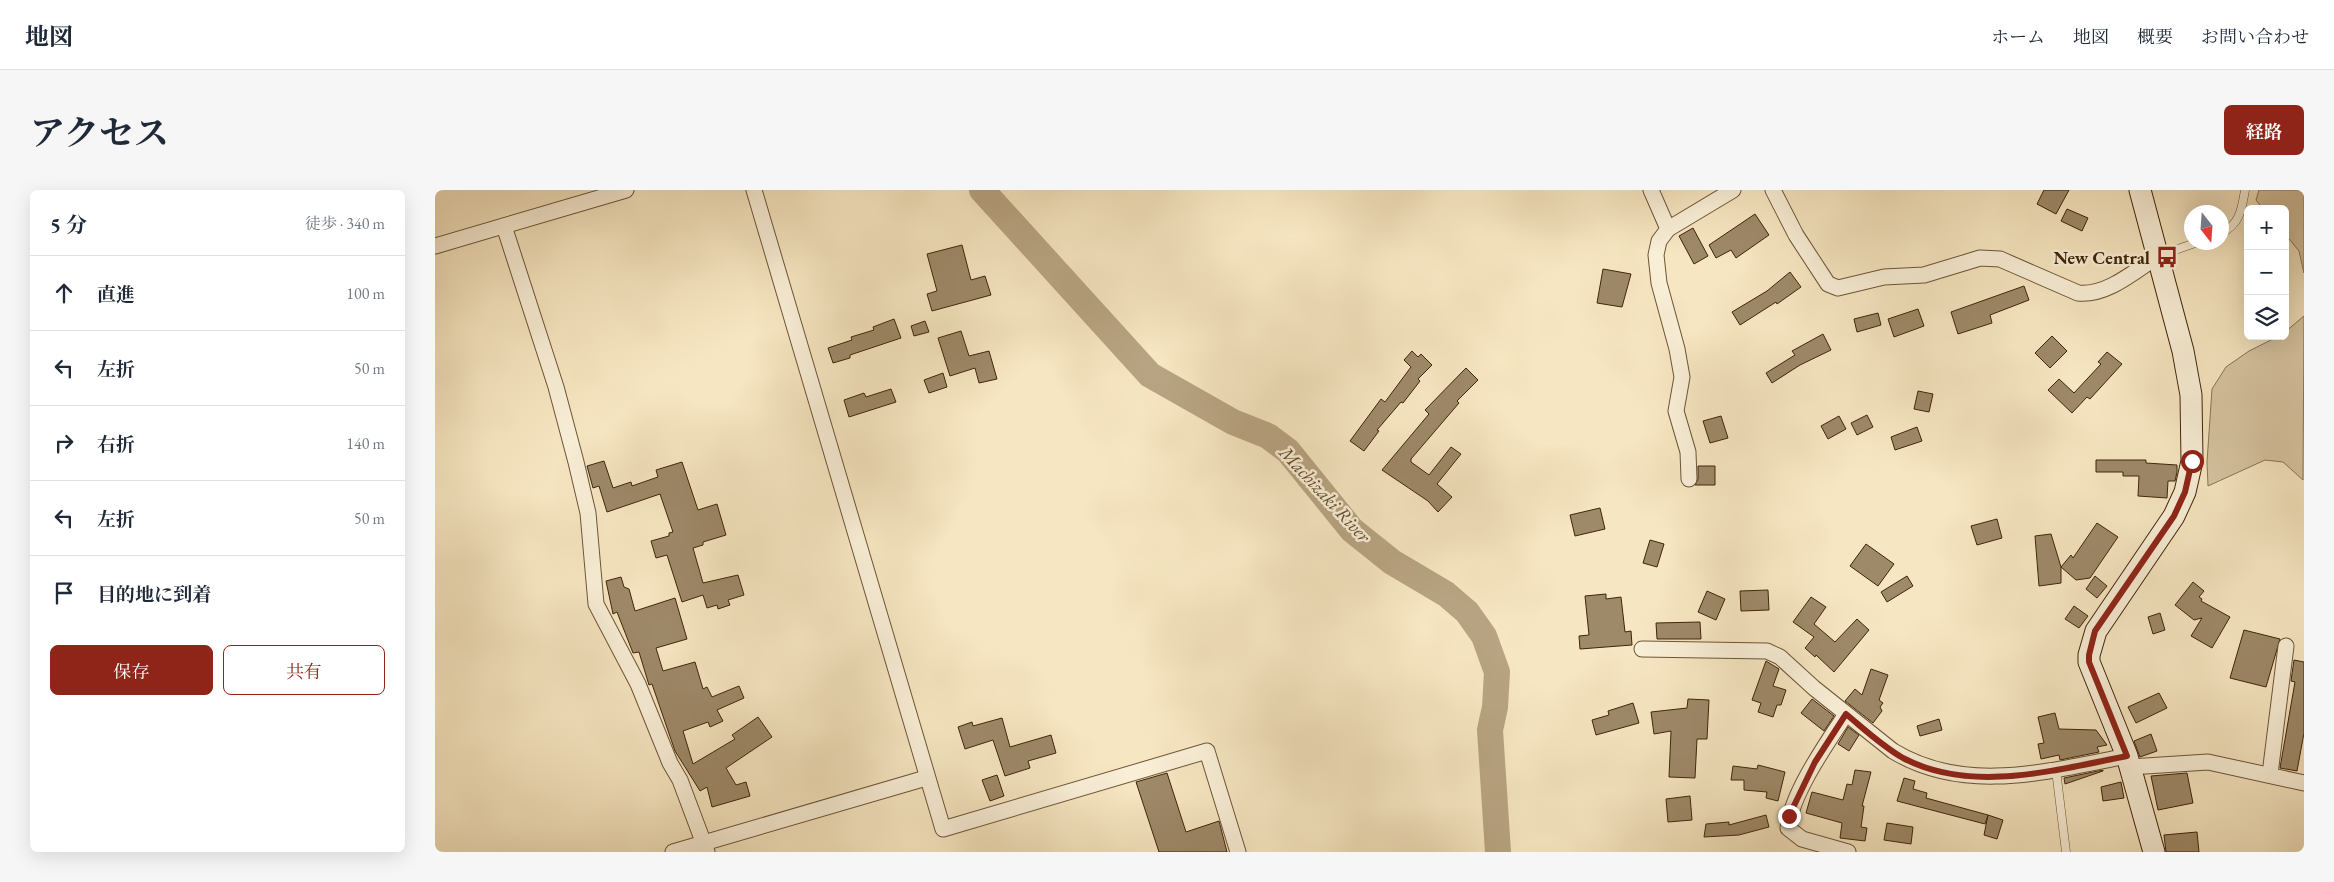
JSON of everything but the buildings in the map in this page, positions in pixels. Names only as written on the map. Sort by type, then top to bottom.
[{"type":"street","points":[[435,246],[625,190]]},
{"type":"street","points":[[754,190],[926,778],[943,829],[1207,751],[1238,852]]},
{"type":"street","points":[[1651,190],[1668,229]]},
{"type":"street","points":[[1689,479],[1688,452],[1676,411],[1682,377],[1677,349],[1659,283],[1656,255],[1659,241],[1668,229],[1733,190]]},
{"type":"street","points":[[1773,190],[1796,235],[1828,284],[1839,288],[1884,277],[1923,275],[1980,258],[2000,258],[2077,293],[2089,294],[2107,288],[2158,256]]},
{"type":"street","points":[[2140,190],[2183,351],[2191,396],[2192,461],[2182,502],[2095,631],[2089,655],[2094,677],[2128,761],[2154,852]]},
{"type":"street","points":[[504,226],[556,386],[576,462],[588,513],[596,604],[638,684],[670,763],[681,780],[705,847]]},
{"type":"street","points":[[2270,774],[2286,646]]},
{"type":"street","points":[[1642,649],[1767,651],[1780,657],[1846,714],[1893,751],[1904,758],[1939,772],[1972,777],[2056,770],[2128,761],[2208,762],[2270,774],[2304,783]]},
{"type":"street","points":[[1846,714],[1815,762],[1789,816],[1788,828],[1802,839],[1848,852]]},
{"type":"street","points":[[673,852],[705,847],[926,778]]},
{"type":"lane","points":[[2229,228],[2235,225],[2240,216],[2245,190]]},
{"type":"lane","points":[[2158,256],[2184,247]]},
{"type":"lane","points":[[2056,770],[2066,852]]},
{"type":"shaded area","points":[[2259,190],[2304,190],[2304,273],[2299,251],[2289,239],[2289,205],[2260,205],[2256,200]]},
{"type":"shaded area","points":[[2304,316],[2303,480],[2283,462],[2265,460],[2208,486],[2207,462],[2212,389],[2226,367],[2249,351],[2271,340],[2289,340],[2289,329]]},
{"type":"waterway","name":"Machizaki River","points":[[982,190],[1150,375],[1233,422],[1268,436],[1288,451],[1352,530],[1392,562],[1446,594],[1467,612],[1484,636],[1497,672],[1495,707],[1490,730],[1498,852]]},
{"type":"place","name":"New Central","points":[[2167,257]]},
{"type":"route","points":[[1789,816],[1815,762],[1846,714],[1879,741],[1904,758],[1939,772],[1960,776],[1998,776],[2056,770],[2127,756],[2094,677],[2089,662],[2089,655],[2095,631],[2182,502],[2188,484],[2192,461]]}]
